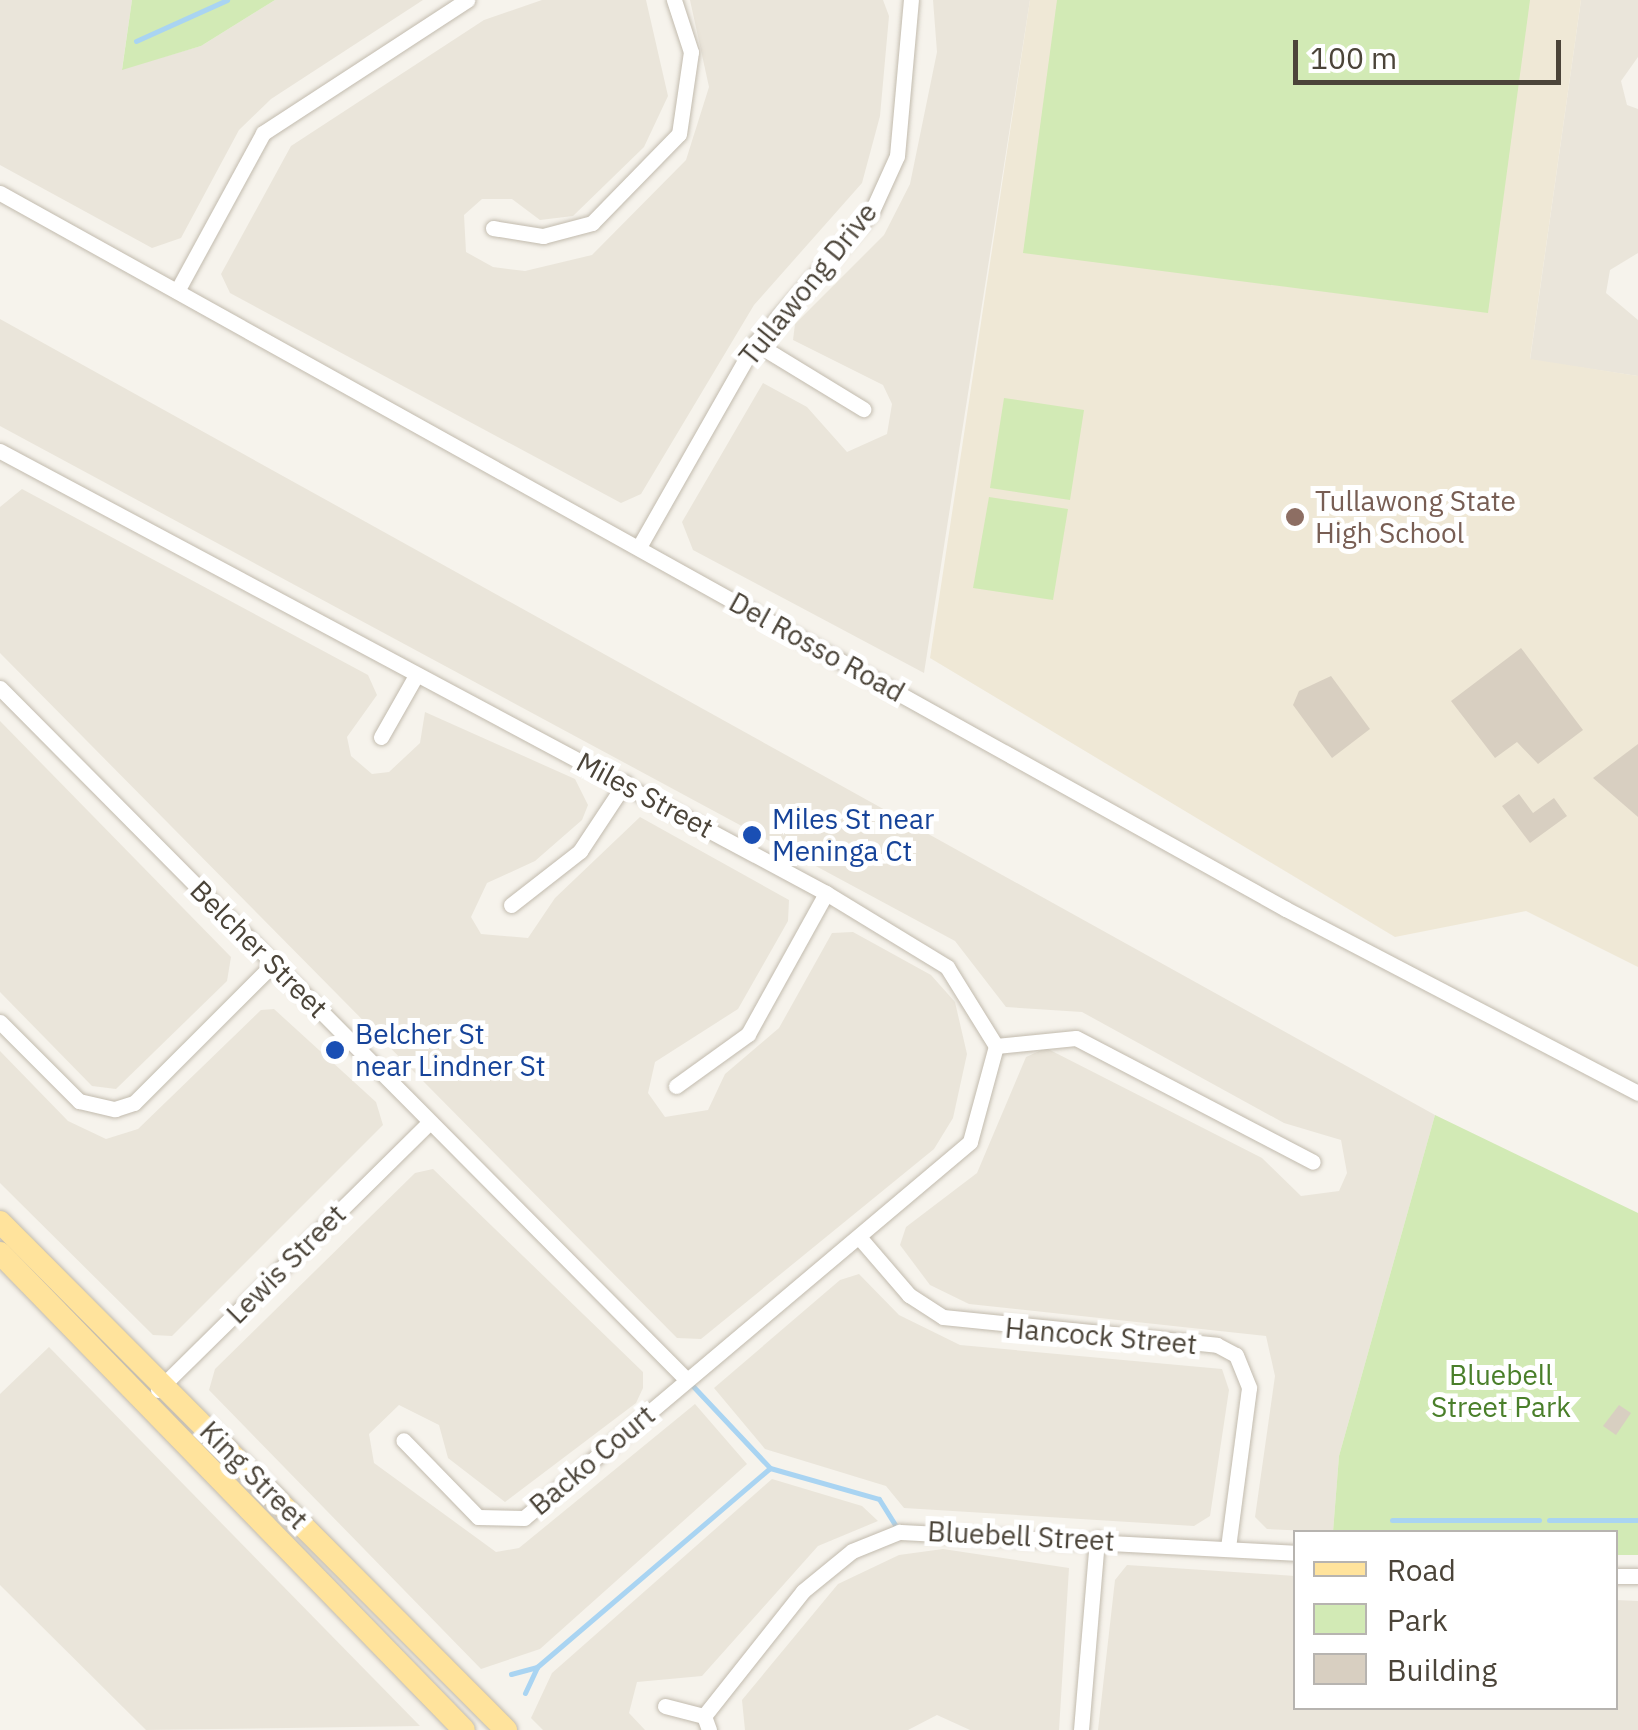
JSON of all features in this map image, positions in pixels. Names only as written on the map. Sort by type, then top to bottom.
[{"type":"main road","name":"King Street","points":[[0,1222],[506,1730]]},
{"type":"main road","name":"King Street","points":[[0,1253],[143,1405],[464,1730]]},
{"type":"street","points":[[177,291],[263,133],[467,0]]},
{"type":"street","points":[[493,228],[544,236],[592,224],[679,134],[691,52],[674,0]]},
{"type":"street","name":"Tullawong Drive","points":[[638,547],[755,343],[872,211],[885,183],[913,51],[911,0]]},
{"type":"street","name":"Del Rosso Road","points":[[0,192],[1286,909],[1638,1092]]},
{"type":"street","points":[[755,343],[863,410]]},
{"type":"street","name":"Miles Street","points":[[0,450],[414,679],[625,783],[826,892],[947,967],[996,1046]]},
{"type":"street","points":[[380,737],[414,679]]},
{"type":"street","name":"Belcher Street","points":[[0,688],[687,1380]]},
{"type":"street","points":[[510,905],[580,850],[625,783]]},
{"type":"street","points":[[676,1086],[748,1034],[826,892]]},
{"type":"street","points":[[0,1022],[79,1101],[115,1109],[134,1103],[273,964]]},
{"type":"street","points":[[687,1380],[970,1142],[996,1046],[1076,1038],[1312,1162]]},
{"type":"street","name":"Lewis Street","points":[[143,1405],[429,1122]]},
{"type":"street","name":"Hancock Street","points":[[859,1238],[910,1295],[943,1317],[1217,1346],[1236,1355],[1249,1388],[1228,1548]]},
{"type":"street","name":"Backo Court","points":[[403,1440],[478,1517],[524,1518],[687,1380]]},
{"type":"street","name":"Bluebell Street","points":[[665,1706],[706,1723],[804,1591],[876,1539],[938,1528],[1293,1553]]},
{"type":"street","points":[[1081,1730],[1097,1539]]},
{"type":"shaded area","points":[[0,0],[132,0],[122,69],[201,46],[275,0],[423,0],[271,99],[239,130],[181,238],[152,248],[0,165]]},
{"type":"shaded area","points":[[542,0],[646,0],[668,96],[644,147],[573,216],[540,220],[512,199],[482,199],[464,215],[466,252],[493,267],[525,271],[592,255],[686,160],[709,87],[690,0],[883,0],[889,16],[880,116],[862,183],[754,305],[641,494],[621,503],[230,293],[221,274],[291,146],[484,20]]},
{"type":"shaded area","points":[[933,0],[1030,0],[924,673],[693,550],[682,522],[763,383],[807,407],[847,452],[887,434],[892,404],[883,385],[793,340],[795,324],[884,235],[910,184],[937,52]]},
{"type":"shaded area","name":"Tullawong State High School","points":[[1030,0],[1581,0],[1530,359],[1638,376],[1638,967],[1526,911],[1395,937],[930,658]]},
{"type":"shaded area","points":[[1581,0],[1638,0],[1638,57],[1621,81],[1627,105],[1638,109],[1638,253],[1610,270],[1606,293],[1638,320],[1638,376],[1530,360]]},
{"type":"shaded area","points":[[0,319],[1435,1115],[1339,1456],[1333,1530],[1267,1529],[1255,1517],[1275,1376],[1266,1336],[969,1304],[930,1285],[900,1245],[906,1227],[977,1173],[1026,1057],[1046,1048],[1262,1158],[1301,1196],[1339,1191],[1347,1173],[1341,1140],[1284,1123],[1082,1012],[1006,1007],[955,941],[0,426]]},
{"type":"shaded area","points":[[22,489],[368,675],[377,695],[347,737],[351,756],[372,774],[389,772],[420,743],[425,712],[575,779],[588,805],[582,820],[535,861],[487,883],[471,917],[481,934],[528,938],[555,898],[640,817],[789,900],[788,921],[738,1009],[655,1062],[648,1093],[665,1117],[708,1110],[725,1074],[779,1028],[832,933],[853,932],[931,975],[955,1002],[967,1054],[953,1118],[934,1149],[701,1339],[677,1338],[0,653],[0,507]]},
{"type":"shaded area","points":[[0,721],[231,957],[227,981],[116,1089],[92,1086],[0,992]]},
{"type":"shaded area","points":[[274,1009],[376,1102],[383,1125],[172,1336],[153,1335],[0,1183],[0,1051],[68,1121],[106,1139],[138,1129],[261,1010]]},
{"type":"shaded area","points":[[433,1169],[643,1372],[643,1388],[636,1403],[505,1502],[448,1458],[439,1425],[399,1405],[369,1434],[374,1463],[496,1552],[519,1548],[695,1404],[747,1464],[540,1649],[481,1669],[209,1390],[215,1369],[415,1173]]},
{"type":"shaded area","points":[[859,1274],[899,1315],[960,1345],[1222,1369],[1229,1390],[1210,1516],[1194,1526],[904,1508],[886,1486],[765,1449],[714,1388],[840,1280]]},
{"type":"shaded area","points":[[49,1347],[420,1726],[146,1730],[0,1585],[0,1394]]},
{"type":"shaded area","points":[[772,1479],[862,1506],[878,1521],[818,1546],[702,1676],[637,1682],[629,1713],[645,1730],[543,1730],[531,1718],[552,1673]]},
{"type":"shaded area","points":[[943,1549],[1069,1568],[1059,1730],[970,1730],[937,1715],[908,1730],[745,1730],[742,1700],[838,1584],[899,1555]]},
{"type":"shaded area","points":[[1127,1565],[1293,1576],[1293,1710],[1618,1710],[1618,1600],[1638,1601],[1638,1730],[1098,1730],[1115,1580]]},
{"type":"green space","points":[[132,0],[275,0],[201,46],[122,70]]},
{"type":"green space","points":[[1057,0],[1530,0],[1488,313],[1023,253]]},
{"type":"green space","points":[[1004,398],[1084,410],[1070,500],[990,488]]},
{"type":"green space","points":[[989,497],[1068,509],[1053,600],[973,588]]},
{"type":"green space","name":"Bluebell Street Park","points":[[1435,1115],[1638,1213],[1638,1555],[1618,1555],[1618,1530],[1333,1530],[1339,1456]]},
{"type":"building","points":[[1521,648],[1583,730],[1538,764],[1517,742],[1495,758],[1451,701]]},
{"type":"building","points":[[1331,676],[1370,729],[1332,758],[1293,705],[1299,691]]},
{"type":"building","points":[[1638,744],[1638,817],[1593,778]]},
{"type":"building","points":[[1519,794],[1533,813],[1554,798],[1567,816],[1530,843],[1502,806]]},
{"type":"building","points":[[1619,1405],[1631,1413],[1616,1435],[1603,1426]]},
{"type":"waterway","points":[[136,41],[227,0]]},
{"type":"waterway","points":[[690,1383],[770,1468]]},
{"type":"waterway","points":[[525,1693],[537,1667],[770,1468],[879,1499],[898,1529]]},
{"type":"waterway","points":[[1392,1520],[1539,1520]]},
{"type":"waterway","points":[[1549,1520],[1638,1520]]},
{"type":"waterway","points":[[511,1674],[537,1667]]},
{"type":"place","name":"Tullawong State High School","points":[[1295,517]]},
{"type":"place","name":"Miles St near Meninga Ct","points":[[752,835]]},
{"type":"place","name":"Belcher St near Lindner St","points":[[335,1050]]}]
